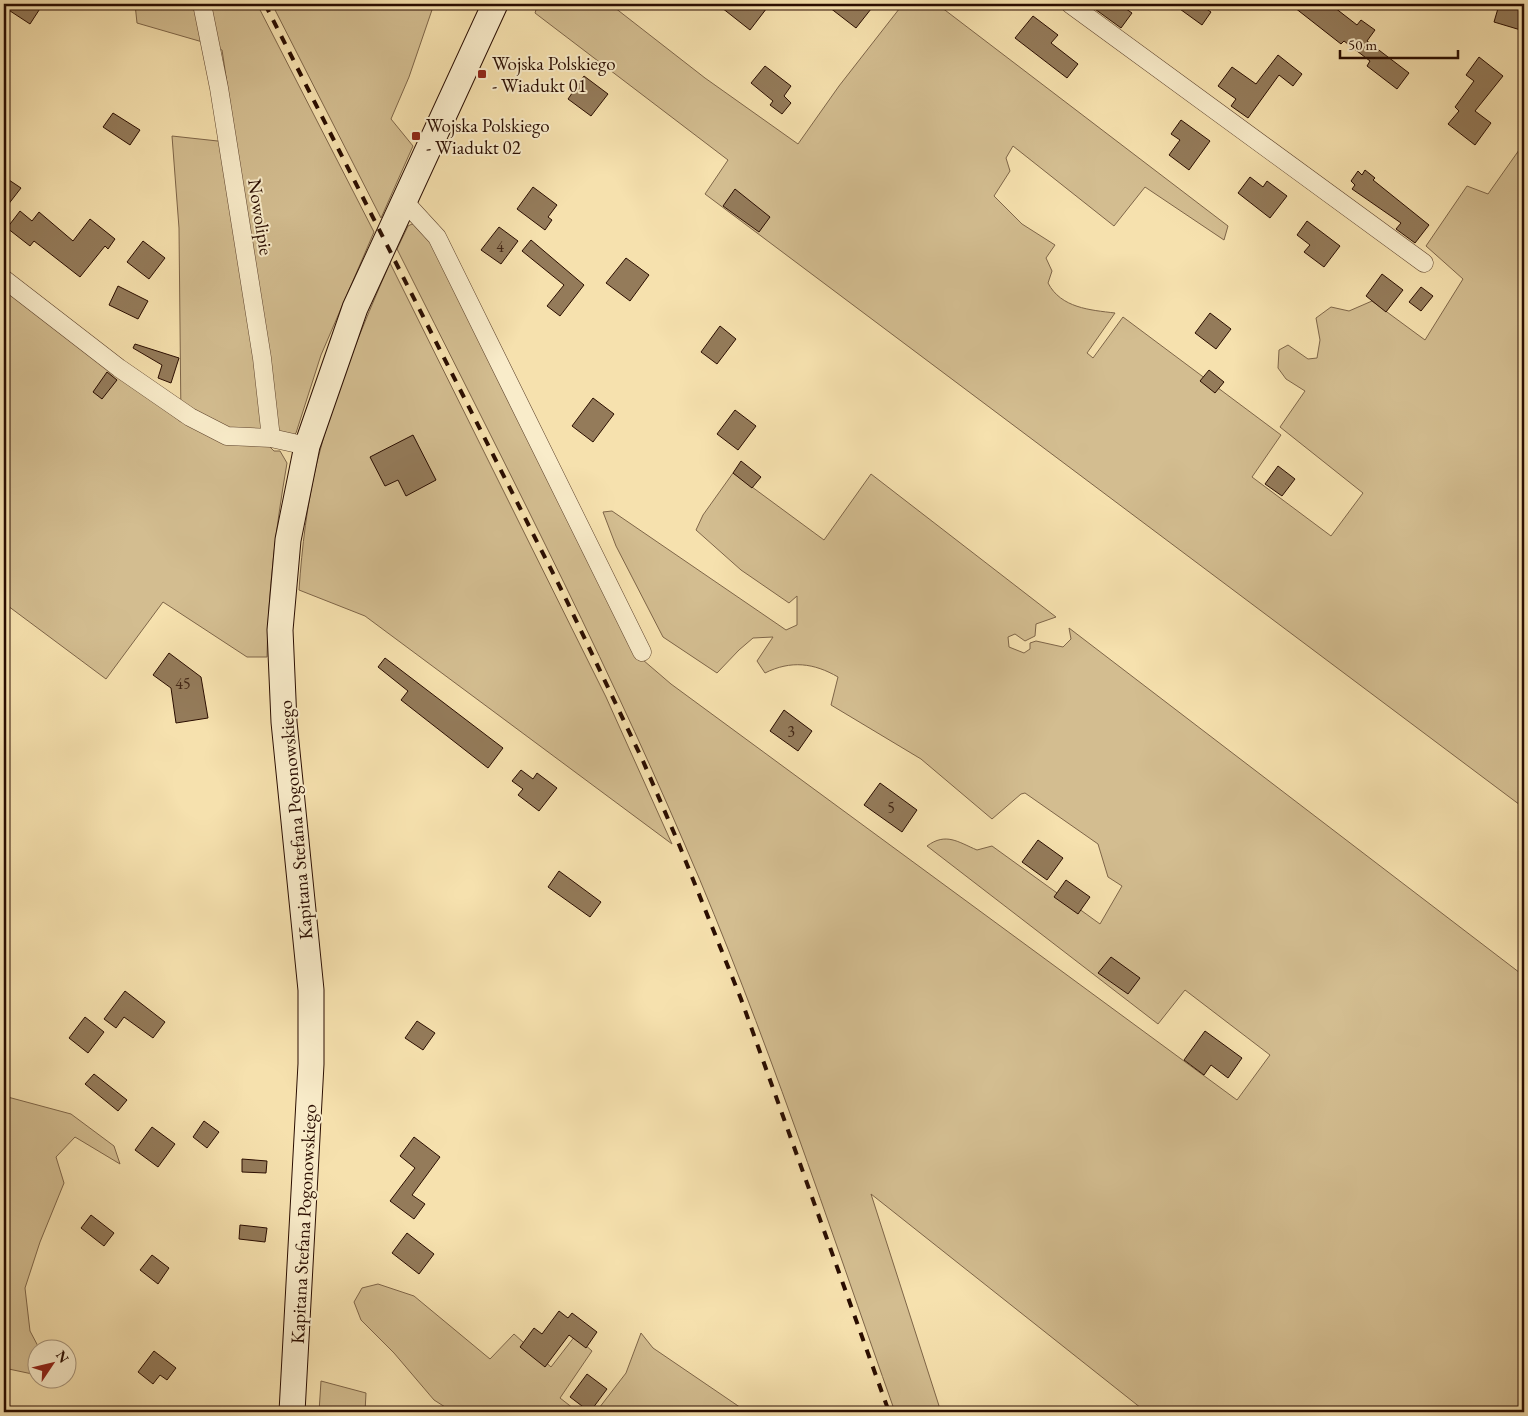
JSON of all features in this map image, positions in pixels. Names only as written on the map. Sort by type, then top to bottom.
[{"type":"main road","name":"Kapitana Stefana Pogonowskiego","points":[[292,1412],[311,1064],[311,990],[284,722],[280,630],[288,540],[307,446],[355,308],[495,4]]},
{"type":"street","name":"Nowolipie","points":[[202,4],[219,88],[261,349],[271,438]]},
{"type":"street","points":[[1070,4],[1424,263]]},
{"type":"street","points":[[404,201],[437,236],[642,652]]},
{"type":"street","points":[[4,279],[119,368],[190,417],[227,436],[271,438],[307,446]]},
{"type":"shaded area","points":[[135,4],[257,4],[374,232],[321,355],[296,433],[293,436],[279,432],[278,427],[267,444],[274,451],[280,451],[287,463],[273,559],[267,657],[247,657],[163,602],[106,679],[4,603],[4,287],[181,422],[179,228],[172,136],[236,143],[222,50],[206,43],[137,23]]},
{"type":"shaded area","points":[[272,4],[434,4],[409,77],[391,119],[413,146],[381,218]]},
{"type":"shaded area","points":[[538,4],[610,4],[705,78],[798,144],[839,86],[903,4],[937,4],[1228,226],[1224,240],[1145,187],[1114,226],[1013,146],[1006,158],[1010,171],[994,196],[1022,224],[1055,245],[1046,258],[1052,271],[1048,283],[1060,298],[1086,309],[1115,313],[1087,353],[1093,358],[1123,317],[1281,435],[1252,477],[1331,536],[1363,493],[1280,427],[1305,391],[1286,379],[1278,368],[1279,350],[1288,345],[1308,359],[1317,358],[1320,340],[1316,318],[1331,307],[1349,311],[1372,301],[1425,340],[1463,279],[1426,246],[1467,186],[1488,194],[1524,143],[1524,808],[705,194],[728,160],[535,13]]},
{"type":"shaded area","points":[[412,224],[424,230],[636,654],[671,684],[1237,1100],[1270,1055],[1185,990],[1158,1024],[927,846],[946,839],[977,850],[992,846],[1100,924],[1122,886],[1108,877],[1098,844],[1025,793],[1021,794],[992,819],[921,759],[831,705],[838,677],[811,666],[802,665],[784,666],[765,673],[757,661],[773,637],[753,638],[717,673],[663,637],[616,546],[603,512],[612,511],[786,630],[797,625],[797,596],[789,603],[741,570],[696,530],[703,515],[733,473],[824,540],[871,474],[1056,617],[1036,624],[1035,636],[1025,641],[1015,634],[1008,637],[1009,647],[1024,653],[1030,649],[1030,643],[1036,641],[1063,647],[1071,639],[1069,628],[1524,976],[1524,1412],[1146,1412],[871,1194],[941,1412],[895,1412],[769,1056],[685,845],[582,619],[397,249],[408,226]]},
{"type":"shaded area","points":[[390,263],[606,697],[672,844],[365,616],[299,590],[303,542],[317,462],[349,361]]},
{"type":"shaded area","points":[[4,1096],[71,1114],[114,1146],[120,1164],[75,1137],[56,1157],[64,1183],[40,1242],[25,1288],[30,1331],[34,1338],[28,1338],[28,1373],[4,1368]]},
{"type":"shaded area","points":[[378,1284],[414,1296],[490,1359],[514,1334],[551,1367],[575,1336],[592,1351],[560,1398],[578,1412],[453,1412],[434,1400],[394,1353],[361,1320],[354,1302],[362,1288]]},
{"type":"shaded area","points":[[641,1333],[653,1348],[747,1412],[596,1412],[626,1373]]},
{"type":"shaded area","points":[[321,1381],[366,1393],[365,1412],[319,1412]]},
{"type":"building","points":[[4,4],[43,4],[30,24],[4,7]]},
{"type":"building","points":[[717,4],[770,4],[750,30]]},
{"type":"building","points":[[825,4],[864,4],[871,9],[856,28]]},
{"type":"building","points":[[1088,4],[1119,4],[1132,13],[1121,28]]},
{"type":"building","points":[[1173,4],[1199,4],[1211,12],[1202,25]]},
{"type":"building","points":[[1290,4],[1330,4],[1357,25],[1361,20],[1375,30],[1367,41],[1409,73],[1397,89],[1367,66],[1370,61],[1344,41],[1341,44]]},
{"type":"building","points":[[1504,4],[1524,4],[1524,31],[1494,22],[1499,5],[1503,7]]},
{"type":"building","points":[[1033,16],[1058,35],[1051,43],[1078,64],[1067,78],[1015,38]]},
{"type":"building","points":[[1278,55],[1302,74],[1293,86],[1279,75],[1248,118],[1231,106],[1236,99],[1218,86],[1232,67],[1256,84]]},
{"type":"building","points":[[1479,57],[1503,76],[1475,111],[1491,123],[1475,145],[1448,124],[1459,111],[1455,107],[1474,81],[1466,75]]},
{"type":"building","points":[[765,66],[791,86],[784,96],[791,103],[782,114],[770,105],[773,101],[751,83]]},
{"type":"building","points":[[584,76],[608,94],[591,116],[568,99]]},
{"type":"building","points":[[113,113],[140,130],[130,145],[103,127]]},
{"type":"building","points":[[1181,120],[1210,141],[1189,170],[1169,155],[1180,140],[1171,134]]},
{"type":"building","points":[[1365,170],[1375,178],[1373,180],[1429,225],[1415,243],[1396,229],[1401,223],[1352,189],[1355,185],[1351,181],[1358,171],[1362,175]]},
{"type":"building","points":[[1250,177],[1263,187],[1267,181],[1287,196],[1270,218],[1238,193]]},
{"type":"building","points":[[9,180],[21,188],[4,210],[4,187]]},
{"type":"building","points":[[533,187],[557,205],[548,217],[552,220],[545,230],[517,209]]},
{"type":"building","points":[[735,189],[770,217],[759,232],[723,206]]},
{"type":"building","points":[[20,211],[32,221],[39,212],[73,241],[90,219],[115,239],[108,249],[105,246],[80,277],[34,241],[30,246],[7,228]]},
{"type":"building","points":[[1307,221],[1340,246],[1324,267],[1304,252],[1310,245],[1297,235]]},
{"type":"building","points":[[499,227],[518,241],[501,264],[481,250]]},
{"type":"building","points":[[531,240],[584,285],[560,316],[547,306],[564,285],[522,251]]},
{"type":"building","points":[[143,241],[165,258],[149,279],[127,262]]},
{"type":"building","points":[[626,258],[649,275],[630,301],[606,283]]},
{"type":"building","points":[[1382,274],[1403,290],[1386,312],[1366,296]]},
{"type":"building","points":[[118,286],[148,301],[138,319],[109,305]]},
{"type":"building","points":[[1421,287],[1433,296],[1421,311],[1409,302]]},
{"type":"building","points":[[1210,313],[1231,329],[1216,349],[1195,333]]},
{"type":"building","points":[[720,326],[736,339],[717,364],[701,352]]},
{"type":"building","points":[[135,344],[179,358],[171,383],[158,378],[162,365],[133,348]]},
{"type":"building","points":[[1209,370],[1224,382],[1215,393],[1200,381]]},
{"type":"building","points":[[107,372],[117,380],[102,399],[93,392]]},
{"type":"building","points":[[593,398],[614,414],[593,442],[572,426]]},
{"type":"building","points":[[735,410],[756,426],[738,450],[717,434]]},
{"type":"building","points":[[413,435],[436,480],[406,496],[398,480],[385,486],[370,457]]},
{"type":"building","points":[[741,461],[761,477],[752,488],[733,473]]},
{"type":"building","points":[[1278,466],[1295,479],[1282,496],[1265,484]]},
{"type":"building","points":[[169,653],[201,677],[208,718],[176,723],[171,688],[153,675]]},
{"type":"building","points":[[385,658],[503,748],[488,768],[401,700],[408,691],[378,667]]},
{"type":"building","points":[[784,710],[812,731],[798,751],[770,731]]},
{"type":"building","points":[[521,770],[533,779],[537,773],[557,788],[539,811],[518,795],[523,789],[512,781]]},
{"type":"building","points":[[880,783],[917,810],[902,832],[864,805]]},
{"type":"building","points":[[1038,840],[1063,858],[1047,880],[1022,862]]},
{"type":"building","points":[[559,871],[601,902],[590,917],[548,887]]},
{"type":"building","points":[[1066,880],[1090,897],[1078,914],[1054,897]]},
{"type":"building","points":[[1111,957],[1140,978],[1128,994],[1098,973]]},
{"type":"building","points":[[125,991],[165,1022],[153,1038],[124,1017],[116,1028],[104,1019]]},
{"type":"building","points":[[85,1017],[104,1032],[88,1053],[69,1038]]},
{"type":"building","points":[[417,1021],[435,1033],[423,1050],[405,1038]]},
{"type":"building","points":[[1205,1031],[1242,1058],[1228,1078],[1211,1065],[1204,1075],[1184,1060]]},
{"type":"building","points":[[94,1074],[127,1100],[118,1111],[85,1084]]},
{"type":"building","points":[[204,1121],[219,1132],[207,1148],[193,1137]]},
{"type":"building","points":[[152,1127],[175,1144],[158,1167],[135,1150]]},
{"type":"building","points":[[414,1137],[440,1157],[412,1195],[425,1204],[414,1219],[390,1201],[415,1168],[400,1156]]},
{"type":"building","points":[[242,1159],[267,1161],[266,1173],[242,1172]]},
{"type":"building","points":[[91,1215],[114,1233],[104,1246],[81,1228]]},
{"type":"building","points":[[240,1225],[267,1228],[265,1242],[239,1239]]},
{"type":"building","points":[[407,1233],[434,1254],[419,1274],[392,1253]]},
{"type":"building","points":[[152,1255],[169,1268],[158,1284],[140,1270]]},
{"type":"building","points":[[559,1311],[568,1318],[572,1313],[597,1332],[586,1348],[569,1335],[545,1367],[520,1347],[534,1328],[542,1334]]},
{"type":"building","points":[[154,1351],[176,1368],[167,1380],[160,1375],[153,1384],[138,1372]]},
{"type":"building","points":[[587,1374],[607,1389],[590,1412],[570,1397]]},
{"type":"railway","points":[[265,4],[564,595],[643,761],[678,842],[741,999],[889,1412]]},
{"type":"place","name":"Wojska Polskiego - Wiadukt 01","points":[[482,74]]},
{"type":"place","name":"Wojska Polskiego - Wiadukt 02","points":[[416,136]]}]
